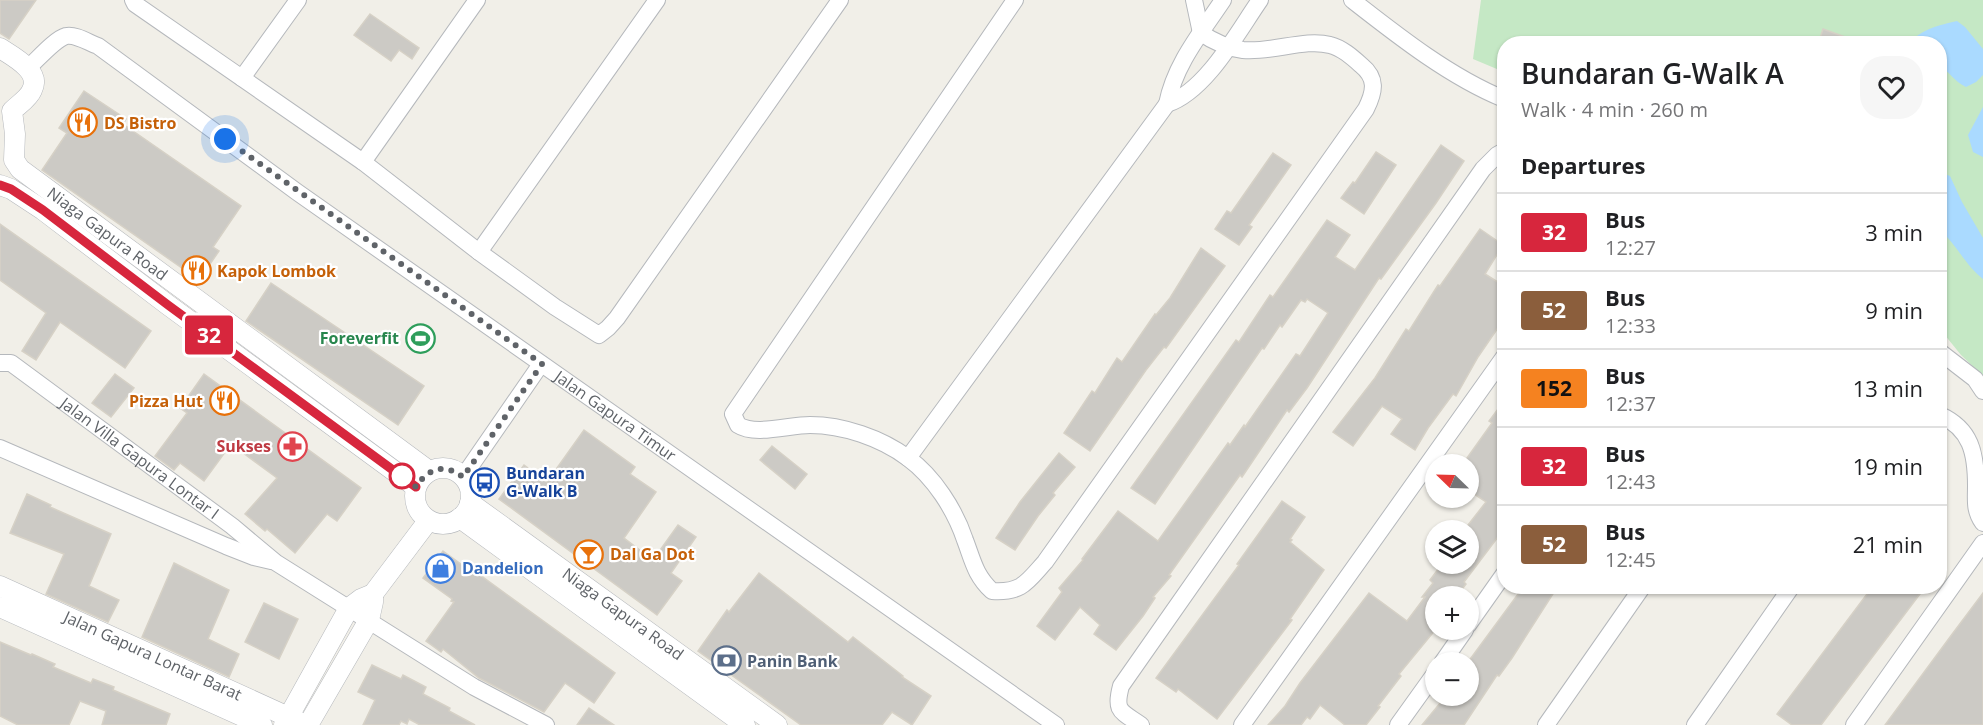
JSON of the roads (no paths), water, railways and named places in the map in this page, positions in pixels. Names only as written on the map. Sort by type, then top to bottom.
[{"type":"street","points":[[133,0],[135,4],[363,162],[479,252],[599,335],[617,318],[840,0]]},
{"type":"street","points":[[242,78],[298,0]]},
{"type":"street","points":[[363,162],[477,0]]},
{"type":"street","points":[[479,252],[657,0]]},
{"type":"street","points":[[1015,0],[733,414],[738,424],[750,430],[812,425],[840,428],[868,437],[908,458],[935,484],[947,502],[965,540],[974,567],[992,591],[1008,592],[1020,588],[1045,562],[1366,109],[1374,90],[1373,79],[1365,68],[1348,54],[1331,45],[1305,44],[1262,51],[1228,47],[1201,33]]},
{"type":"street","points":[[1194,0],[1201,33]]},
{"type":"street","points":[[908,458],[1167,104],[1174,77],[1185,56],[1223,0]]},
{"type":"street","points":[[1167,104],[1185,97],[1204,77],[1260,0]]},
{"type":"street","points":[[1352,0],[1409,44],[1497,96]]},
{"type":"street","name":"Jalan Gapura Timur","points":[[28,68],[57,41],[66,36],[98,46],[297,192],[1056,725]]},
{"type":"street","points":[[0,48],[28,68],[34,81],[33,90],[12,111],[0,128]]},
{"type":"street","name":"Niaga Gapura Road","points":[[12,111],[15,134],[14,159],[20,169],[423,479]]},
{"type":"street","points":[[1141,725],[1120,711],[1117,701],[1121,686],[1483,169],[1497,155]]},
{"type":"street","name":"Niaga Gapura Road","points":[[0,185],[11,189],[43,210],[177,312],[423,479]]},
{"type":"street","points":[[1947,357],[1975,379],[1983,391]]},
{"type":"street","name":"Jalan Villa Gapura Lontar I","points":[[0,363],[11,363],[241,533],[275,562],[474,687],[546,725]]},
{"type":"street","points":[[463,477],[542,364]]},
{"type":"street","points":[[1242,725],[1497,367]]},
{"type":"street","points":[[1947,418],[1955,422],[1972,447],[1976,466],[1974,502],[1983,523]]},
{"type":"street","name":"Jalan Villa Gapura Lontar I","points":[[0,448],[226,546],[275,562]]},
{"type":"street","points":[[447,468],[463,477],[468,484],[465,511],[444,524],[429,520],[421,514],[416,506],[423,479],[447,468]]},
{"type":"street","name":"Niaga Gapura Road","points":[[465,511],[745,725]]},
{"type":"street","name":"Niaga Gapura Road","points":[[465,511],[777,725]]},
{"type":"street","points":[[296,723],[349,608],[373,594],[429,520]]},
{"type":"street","points":[[1947,594],[1983,543]]},
{"type":"street","points":[[1479,609],[1497,584]]},
{"type":"street","name":"Jalan Gapura Lontar Barat","points":[[0,586],[296,723]]},
{"type":"street","points":[[296,723],[369,620],[374,602],[373,594]]},
{"type":"street","points":[[1546,725],[1637,594]]},
{"type":"street","points":[[1695,725],[1786,594]]},
{"type":"street","points":[[1854,725],[1947,594]]},
{"type":"street","name":"Jalan Gapura Lontar Barat","points":[[0,607],[262,725]]},
{"type":"street","points":[[1398,725],[1425,687]]},
{"type":"water","points":[[1957,21],[1983,49],[1983,75],[1976,82],[1966,87],[1947,71],[1947,36],[1917,36],[1938,26]]},
{"type":"water","points":[[1983,107],[1983,157],[1973,152],[1968,135]]},
{"type":"water","points":[[1947,175],[1950,176],[1983,238],[1983,279],[1971,268],[1947,238]]},
{"type":"place","name":"DS Bistro","points":[[83,123]]},
{"type":"place","name":"Kapok Lombok","points":[[196,271]]},
{"type":"place","name":"Foreverfit","points":[[420,338]]},
{"type":"place","name":"Pizza Hut","points":[[224,401]]},
{"type":"place","name":"Sukses","points":[[292,446]]},
{"type":"place","name":"Bundaran G-Walk B","points":[[485,482]]},
{"type":"place","name":"Dal Ga Dot","points":[[589,554]]},
{"type":"place","name":"Dandelion","points":[[441,568]]},
{"type":"place","name":"Panin Bank","points":[[726,661]]}]
